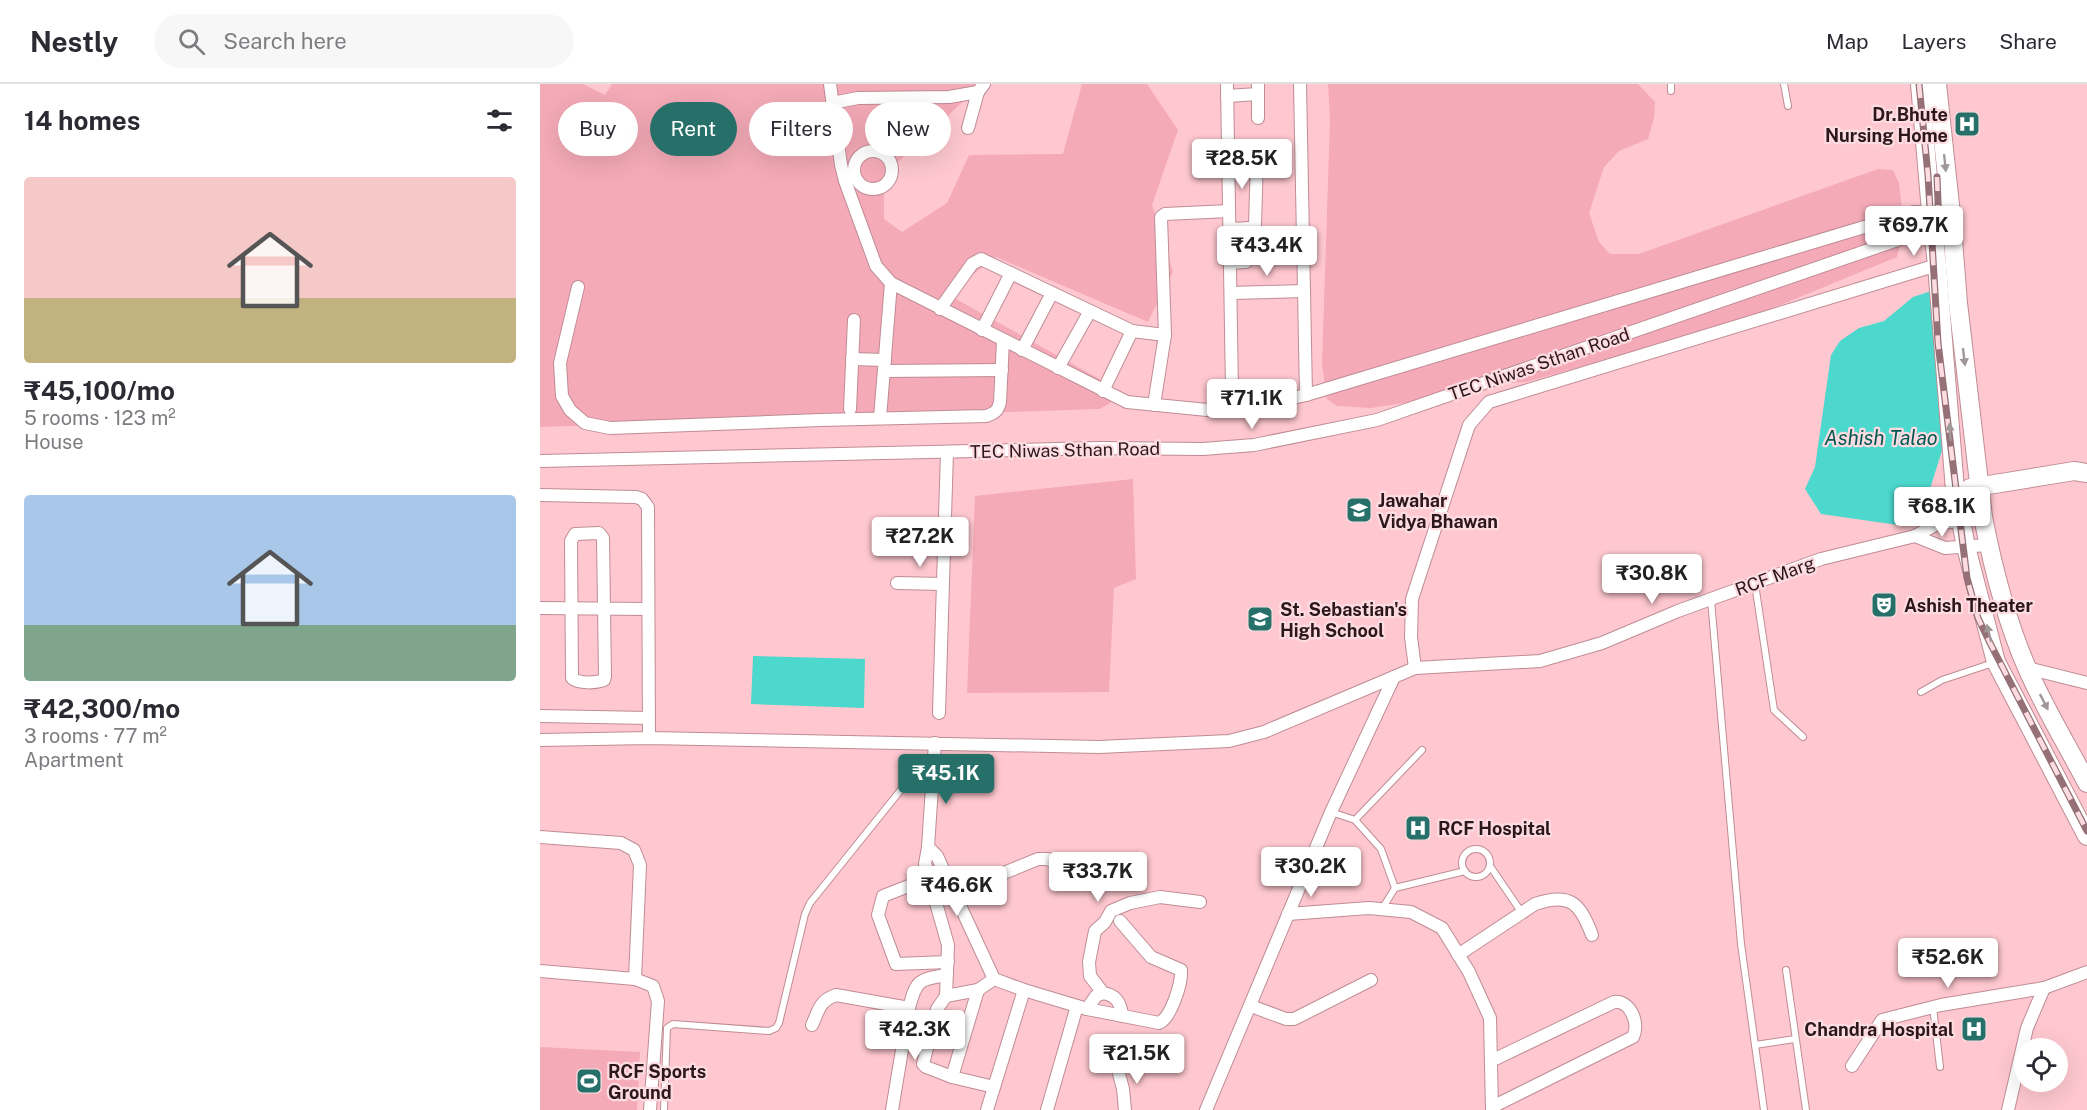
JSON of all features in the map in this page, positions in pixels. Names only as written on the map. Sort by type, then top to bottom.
[{"type":"main road","points":[[1920,84],[1954,490],[1966,547],[2057,779],[2087,836]]},
{"type":"main road","points":[[1937,84],[1958,303],[1983,517],[1988,545],[2011,624],[2008,656]]},
{"type":"main road","points":[[1947,392],[1968,390]]},
{"type":"main road","points":[[1954,490],[2074,471],[2087,473]]},
{"type":"main road","points":[[2008,656],[2027,668],[2087,783]]},
{"type":"main road","points":[[2057,779],[2078,766]]},
{"type":"street","points":[[830,84],[832,102]]},
{"type":"street","points":[[1300,84],[1306,395]]},
{"type":"street","points":[[837,102],[858,98],[949,97],[981,88]]},
{"type":"street","points":[[968,128],[981,88]]},
{"type":"street","points":[[1235,406],[1225,400],[1227,394],[1233,391],[1227,90],[1258,89],[1258,118]]},
{"type":"street","points":[[1228,152],[1251,152],[1257,156],[1257,223],[1253,228],[1230,228]]},
{"type":"street","points":[[845,156],[876,266],[891,283],[1126,402],[1207,410],[1266,404],[1306,395],[1914,212],[1951,214]]},
{"type":"street","points":[[1154,405],[1166,335],[1161,217],[1165,214],[1229,211]]},
{"type":"street","points":[[1230,263],[1246,262],[1247,228]]},
{"type":"street","name":"TEC Niwas Sthan Road","points":[[540,461],[1100,448],[1203,449],[1254,445],[1377,420],[1912,235],[1933,233],[1953,235]]},
{"type":"street","points":[[940,309],[972,264],[981,259],[1132,331],[1166,335]]},
{"type":"street","points":[[1415,668],[1411,637],[1412,599],[1469,425],[1489,402],[1937,266]]},
{"type":"street","points":[[982,330],[1011,273]]},
{"type":"street","points":[[880,418],[891,283]]},
{"type":"street","points":[[578,286],[560,363],[562,396],[570,410],[585,423],[610,428],[994,414],[1000,402],[1003,341]]},
{"type":"street","points":[[1231,293],[1304,291]]},
{"type":"street","points":[[1022,350],[1052,293]]},
{"type":"street","points":[[1058,368],[1090,311]]},
{"type":"street","points":[[850,409],[854,320]]},
{"type":"street","points":[[1103,390],[1132,331]]},
{"type":"street","points":[[852,359],[885,365],[1002,370]]},
{"type":"street","points":[[939,713],[946,452]]},
{"type":"street","points":[[540,495],[636,497],[642,499],[648,507],[649,738]]},
{"type":"street","name":"RCF Marg","points":[[540,740],[649,738],[1099,747],[1229,741],[1264,732],[1415,668],[1540,661],[1602,643],[1678,610],[1821,559],[1915,536],[1937,524],[1983,517]]},
{"type":"street","points":[[599,533],[603,538],[603,608],[604,680],[579,682],[572,678],[572,537],[575,534],[599,533]]},
{"type":"street","points":[[1915,536],[1945,548],[1988,545]]},
{"type":"street","points":[[897,583],[943,584]]},
{"type":"street","points":[[540,608],[648,609]]},
{"type":"street","points":[[2027,668],[2087,683]]},
{"type":"street","points":[[1206,1110],[1331,812],[1394,677]]},
{"type":"street","points":[[540,716],[649,718]]},
{"type":"street","points":[[934,743],[925,864],[948,945],[948,962],[946,996],[937,1009],[923,1064],[952,1077],[994,1087]]},
{"type":"street","points":[[540,837],[621,843],[634,850],[640,865],[635,979]]},
{"type":"street","points":[[928,847],[938,856],[994,979],[1082,1008],[1159,1023],[1165,1021],[1182,977],[1181,970],[1150,957],[1120,921]]},
{"type":"street","points":[[955,893],[1038,859],[1048,859],[1055,863]]},
{"type":"street","points":[[929,878],[883,896],[878,915],[896,964],[948,962]]},
{"type":"street","points":[[1103,993],[1090,976],[1089,962],[1095,931],[1105,922],[1111,911],[1130,903],[1160,897],[1200,902]]},
{"type":"street","points":[[1458,955],[1535,904],[1548,899],[1564,900],[1576,904],[1585,917],[1592,935]]},
{"type":"street","points":[[1105,922],[1120,921],[1124,914],[1123,906]]},
{"type":"street","points":[[1288,914],[1324,910],[1382,909],[1411,912],[1442,928],[1469,972],[1490,1018],[1492,1109],[1633,1037],[1636,1026],[1627,1005],[1623,1002],[1614,1002],[1491,1061]]},
{"type":"street","points":[[540,971],[635,979],[652,986],[658,1001],[650,1110]]},
{"type":"street","points":[[1852,1066],[1882,1020],[1933,1007],[2044,988],[2087,972]]},
{"type":"street","points":[[892,1110],[909,1008],[915,987],[924,978],[946,975]]},
{"type":"street","points":[[946,996],[978,990],[994,979]]},
{"type":"street","points":[[1251,1006],[1286,1019],[1294,1019],[1371,980]]},
{"type":"street","points":[[2007,1110],[2027,1028],[2044,988]]},
{"type":"street","points":[[952,1077],[978,990]]},
{"type":"street","points":[[987,1110],[1024,990]]},
{"type":"street","points":[[1047,1110],[1082,1008],[1103,993],[1112,995],[1120,1003],[1122,1016]]},
{"type":"street","points":[[813,1025],[826,998],[836,995],[909,1008]]},
{"type":"street","points":[[1117,1066],[1125,1110]]},
{"type":"lane","points":[[1784,84],[1788,106]]},
{"type":"lane","points":[[1755,584],[1774,710],[1803,737]]},
{"type":"lane","points":[[1711,599],[1741,944],[1764,1110]]},
{"type":"lane","points":[[1921,692],[1942,680],[2008,656]]},
{"type":"lane","points":[[1355,820],[1422,750]]},
{"type":"lane","points":[[664,1110],[668,1028],[673,1024],[769,1031],[776,1028],[805,914],[810,903],[908,782],[923,778]]},
{"type":"lane","points":[[1331,812],[1355,820],[1381,849],[1395,888]]},
{"type":"lane","points":[[1490,866],[1481,876],[1472,876],[1465,871],[1463,858],[1468,851],[1473,849],[1486,853],[1490,866],[1522,913]]},
{"type":"lane","points":[[1382,909],[1395,888],[1465,871]]},
{"type":"lane","points":[[1785,970],[1806,1110]]},
{"type":"lane","points":[[1933,1007],[1940,1067]]},
{"type":"lane","points":[[1755,1045],[1795,1039]]},
{"type":"shaded area","points":[[540,84],[583,84],[605,95],[612,84],[982,84],[951,113],[951,102],[865,102],[865,156],[904,156],[884,175],[884,219],[902,232],[947,203],[969,155],[1063,154],[1082,84],[1147,84],[1178,130],[1152,205],[1173,272],[1148,322],[996,257],[947,294],[1105,382],[1117,399],[1100,409],[540,427]]},
{"type":"shaded area","points":[[1328,84],[1638,84],[1655,102],[1654,118],[1648,139],[1619,151],[1604,167],[1589,213],[1599,242],[1610,254],[1639,254],[1878,169],[1893,170],[1899,183],[1904,228],[1897,257],[1734,324],[1526,382],[1481,384],[1438,398],[1371,408],[1337,406],[1327,399],[1322,365],[1330,120]]},
{"type":"shaded area","points":[[1133,479],[1136,579],[1114,588],[1109,692],[967,693],[975,496]]},
{"type":"shaded area","name":"RCF Sports Ground","points":[[540,1047],[640,1052],[637,1110],[540,1110]]},
{"type":"water","name":"Ashish Talao","points":[[1937,289],[1944,444],[1930,489],[1934,497],[1925,510],[1898,525],[1821,514],[1805,489],[1815,467],[1831,355],[1840,341],[1859,328],[1884,321],[1913,297]]},
{"type":"water","points":[[753,656],[865,659],[864,708],[751,704]]},
{"type":"railway","points":[[1919,84],[1928,175],[1938,343],[1967,578],[1978,618],[2087,831]]},
{"type":"railway","points":[[1937,177],[1939,227]]},
{"type":"place","name":"Dr.Bhute Nursing Home","points":[[1967,124]]},
{"type":"place","name":"Jawahar Vidya Bhawan","points":[[1359,510]]},
{"type":"place","name":"Ashish Theater","points":[[1884,605]]},
{"type":"place","name":"St. Sebastian's High School","points":[[1260,619]]},
{"type":"place","name":"RCF Hospital","points":[[1418,828]]},
{"type":"place","name":"Chandra Hospital","points":[[1974,1029]]},
{"type":"place","name":"RCF Sports Ground","points":[[589,1081]]}]
